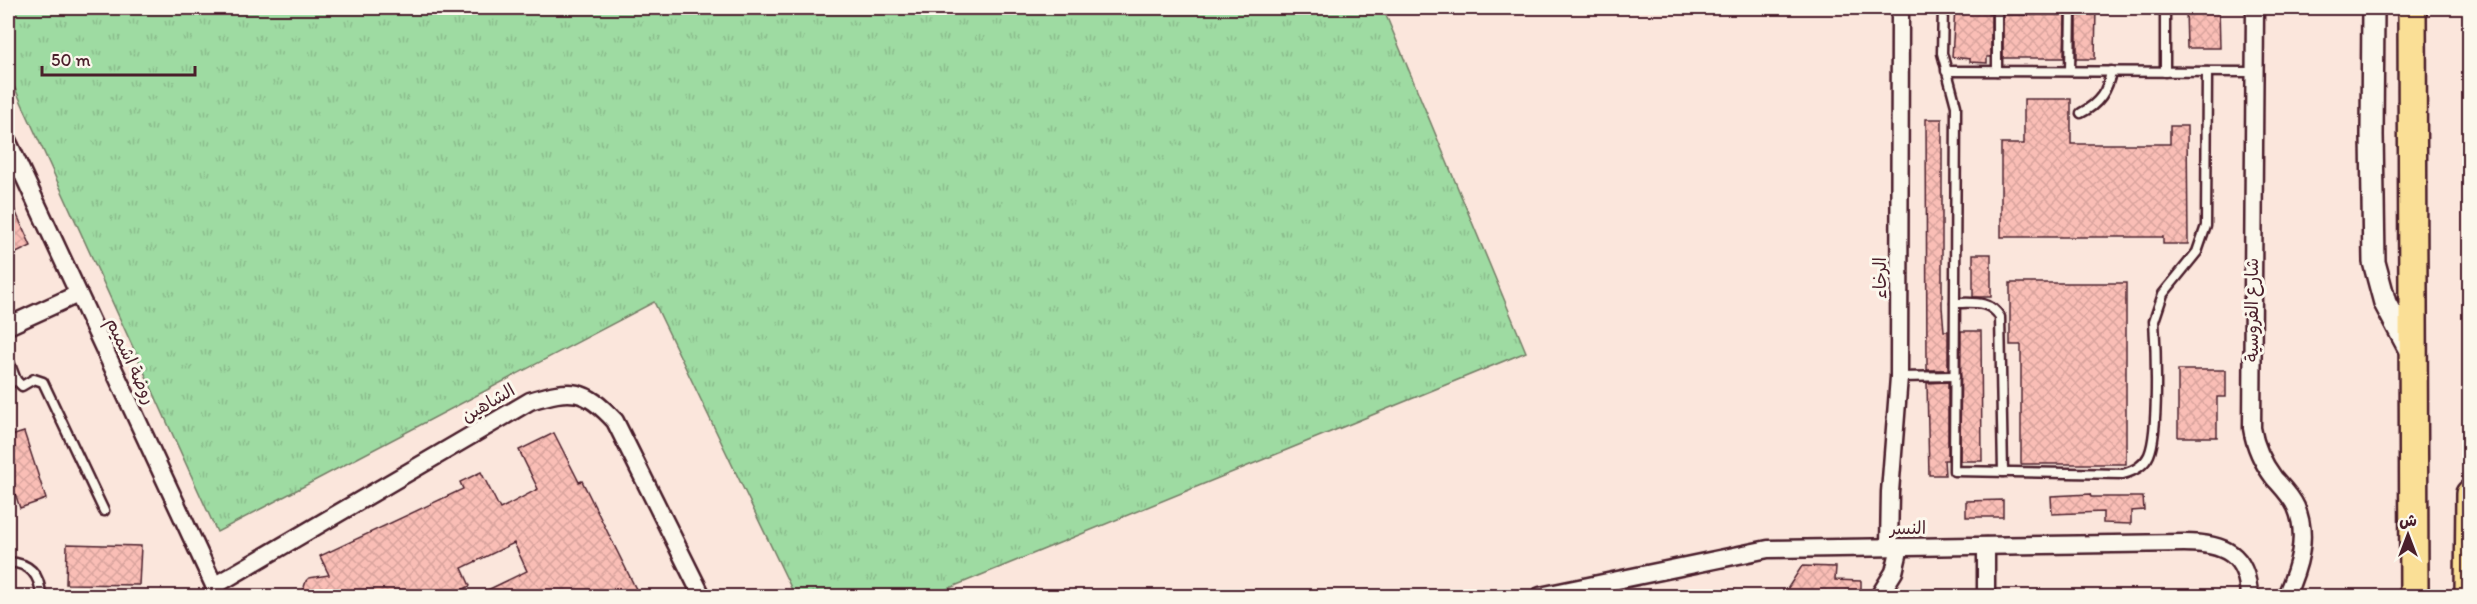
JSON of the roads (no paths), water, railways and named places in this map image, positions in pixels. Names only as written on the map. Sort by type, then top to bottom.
[{"type":"highway","points":[[2412,8],[2414,597]]},
{"type":"highway","points":[[2469,494],[2469,597]]},
{"type":"street","name":"الرخاء","points":[[1879,597],[1894,572],[1895,547],[1890,492],[1899,377],[1900,8]]},
{"type":"street","name":"شارع الفروسية","points":[[2255,8],[2252,428],[2258,453],[2296,508],[2300,524],[2302,540],[2299,566],[2286,597]]},
{"type":"street","points":[[2373,8],[2374,262],[2385,303],[2412,354]]},
{"type":"street","name":"روضة اشميم","points":[[8,142],[216,591]]},
{"type":"street","points":[[8,326],[78,294]]},
{"type":"street","name":"الشاهين","points":[[216,591],[530,401],[554,393],[576,392],[597,402],[615,421],[702,597]]},
{"type":"street","points":[[2469,541],[2469,546]]},
{"type":"street","name":"النسر","points":[[1540,597],[1768,549],[2173,543],[2207,545],[2233,554],[2239,559],[2247,575],[2249,597]]},
{"type":"street","points":[[1986,546],[1986,597]]},
{"type":"lane","points":[[1943,8],[1941,43],[1956,105],[1954,471],[2123,474],[2138,468],[2149,455],[2154,435],[2154,321],[2157,307],[2163,294],[2197,252],[2206,226],[2207,72]]},
{"type":"lane","points":[[1997,8],[1997,71]]},
{"type":"lane","points":[[2070,71],[2071,8]]},
{"type":"lane","points":[[2165,8],[2165,72]]},
{"type":"lane","points":[[1946,71],[2253,72]]},
{"type":"lane","points":[[2082,113],[2103,95],[2111,71]]},
{"type":"lane","points":[[1955,303],[1984,303],[1995,309],[2000,317],[2002,471]]},
{"type":"lane","points":[[8,359],[12,382],[22,386],[34,379],[43,382],[104,511]]},
{"type":"lane","points":[[1899,377],[1955,376]]},
{"type":"lane","points":[[8,562],[19,562],[30,567],[37,576],[40,597]]}]
